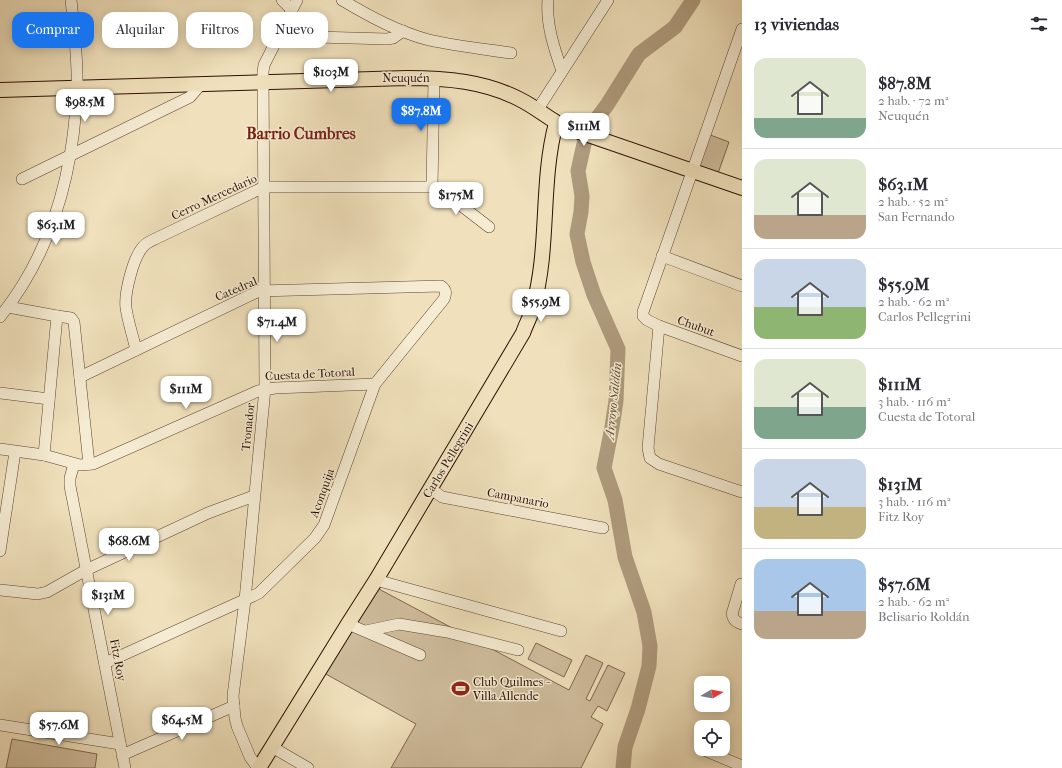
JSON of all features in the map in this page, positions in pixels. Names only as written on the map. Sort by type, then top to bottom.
[{"type":"main road","name":"Neuquén","points":[[0,90],[202,83],[434,78],[460,80],[488,86],[507,93],[538,109],[556,123],[742,188]]},
{"type":"main road","name":"Carlos Pellegrini","points":[[259,768],[376,580],[523,333],[533,309],[540,267],[550,151],[556,123]]},
{"type":"street","points":[[0,318],[33,269],[56,214],[64,188],[70,156],[77,87],[71,0]]},
{"type":"street","points":[[282,0],[294,5]]},
{"type":"street","points":[[342,0],[365,14],[403,31],[427,39],[511,53]]},
{"type":"street","points":[[548,0],[547,11],[554,50],[562,71]]},
{"type":"street","points":[[538,109],[608,0]]},
{"type":"street","points":[[742,29],[662,256],[742,286]]},
{"type":"street","points":[[328,37],[387,39],[393,38],[403,31]]},
{"type":"street","name":"Tronador","points":[[259,768],[250,758],[237,726],[234,696],[245,600],[265,388],[266,290],[264,65],[273,48]]},
{"type":"street","points":[[434,78],[432,187],[441,190],[489,227]]},
{"type":"street","points":[[22,179],[190,97],[202,83]]},
{"type":"street","name":"Cerro Mercedario","points":[[136,350],[126,308],[127,287],[141,249],[147,243],[264,187],[432,187]]},
{"type":"street","name":"Chubut","points":[[662,256],[643,308],[643,316],[647,320],[659,326],[742,356]]},
{"type":"street","name":"Catedral","points":[[80,376],[259,291],[441,286]]},
{"type":"street","name":"Aconquija","points":[[105,663],[259,593],[315,538],[324,525],[375,384],[444,299],[446,293],[445,288],[441,286]]},
{"type":"street","points":[[8,307],[71,318],[74,322],[89,464]]},
{"type":"street","points":[[44,455],[57,316]]},
{"type":"street","points":[[659,326],[648,448],[650,458],[658,464],[741,489]]},
{"type":"street","name":"Cuesta de Totoral","points":[[0,450],[54,456],[74,464],[89,464],[100,461],[265,388],[375,384]]},
{"type":"street","points":[[0,393],[49,399]]},
{"type":"street","points":[[0,551],[3,521],[15,452]]},
{"type":"street","name":"Fitz Roy","points":[[74,464],[70,478],[70,486],[125,768]]},
{"type":"street","name":"Campanario","points":[[431,489],[442,497],[603,528]]},
{"type":"street","points":[[0,590],[38,594],[47,592],[86,570],[208,514],[254,496]]},
{"type":"street","points":[[376,580],[561,631]]},
{"type":"street","points":[[741,584],[732,614],[736,622],[742,624]]},
{"type":"street","points":[[348,624],[420,655]]},
{"type":"street","points":[[366,631],[399,624],[447,632],[518,650]]},
{"type":"street","points":[[0,725],[121,749],[234,706]]},
{"type":"street","points":[[272,747],[308,768]]},
{"type":"street","points":[[718,756],[742,766]]},
{"type":"shaded area","points":[[705,133],[729,142],[716,179],[692,170]]},
{"type":"shaded area","name":"Club Quilmes - Villa Allende","points":[[377,588],[569,690],[586,655],[603,663],[586,699],[590,701],[608,665],[625,673],[607,711],[598,706],[591,717],[603,724],[581,768],[391,768],[416,724],[324,673]]},
{"type":"shaded area","points":[[536,643],[572,660],[564,677],[528,659]]},
{"type":"shaded area","points":[[12,739],[97,754],[95,768],[6,768]]},
{"type":"waterway","name":"Arroyo Saldán","points":[[623,768],[625,747],[638,709],[649,666],[650,646],[644,612],[625,557],[615,500],[604,468],[616,401],[618,349],[594,295],[583,262],[577,234],[582,196],[578,171],[584,144],[592,125],[607,105],[639,54],[675,27],[693,0]]},
{"type":"place","name":"Club Quilmes - Villa Allende","points":[[460,689]]},
{"type":"district","name":"Barrio Cumbres","points":[[301,133]]}]
